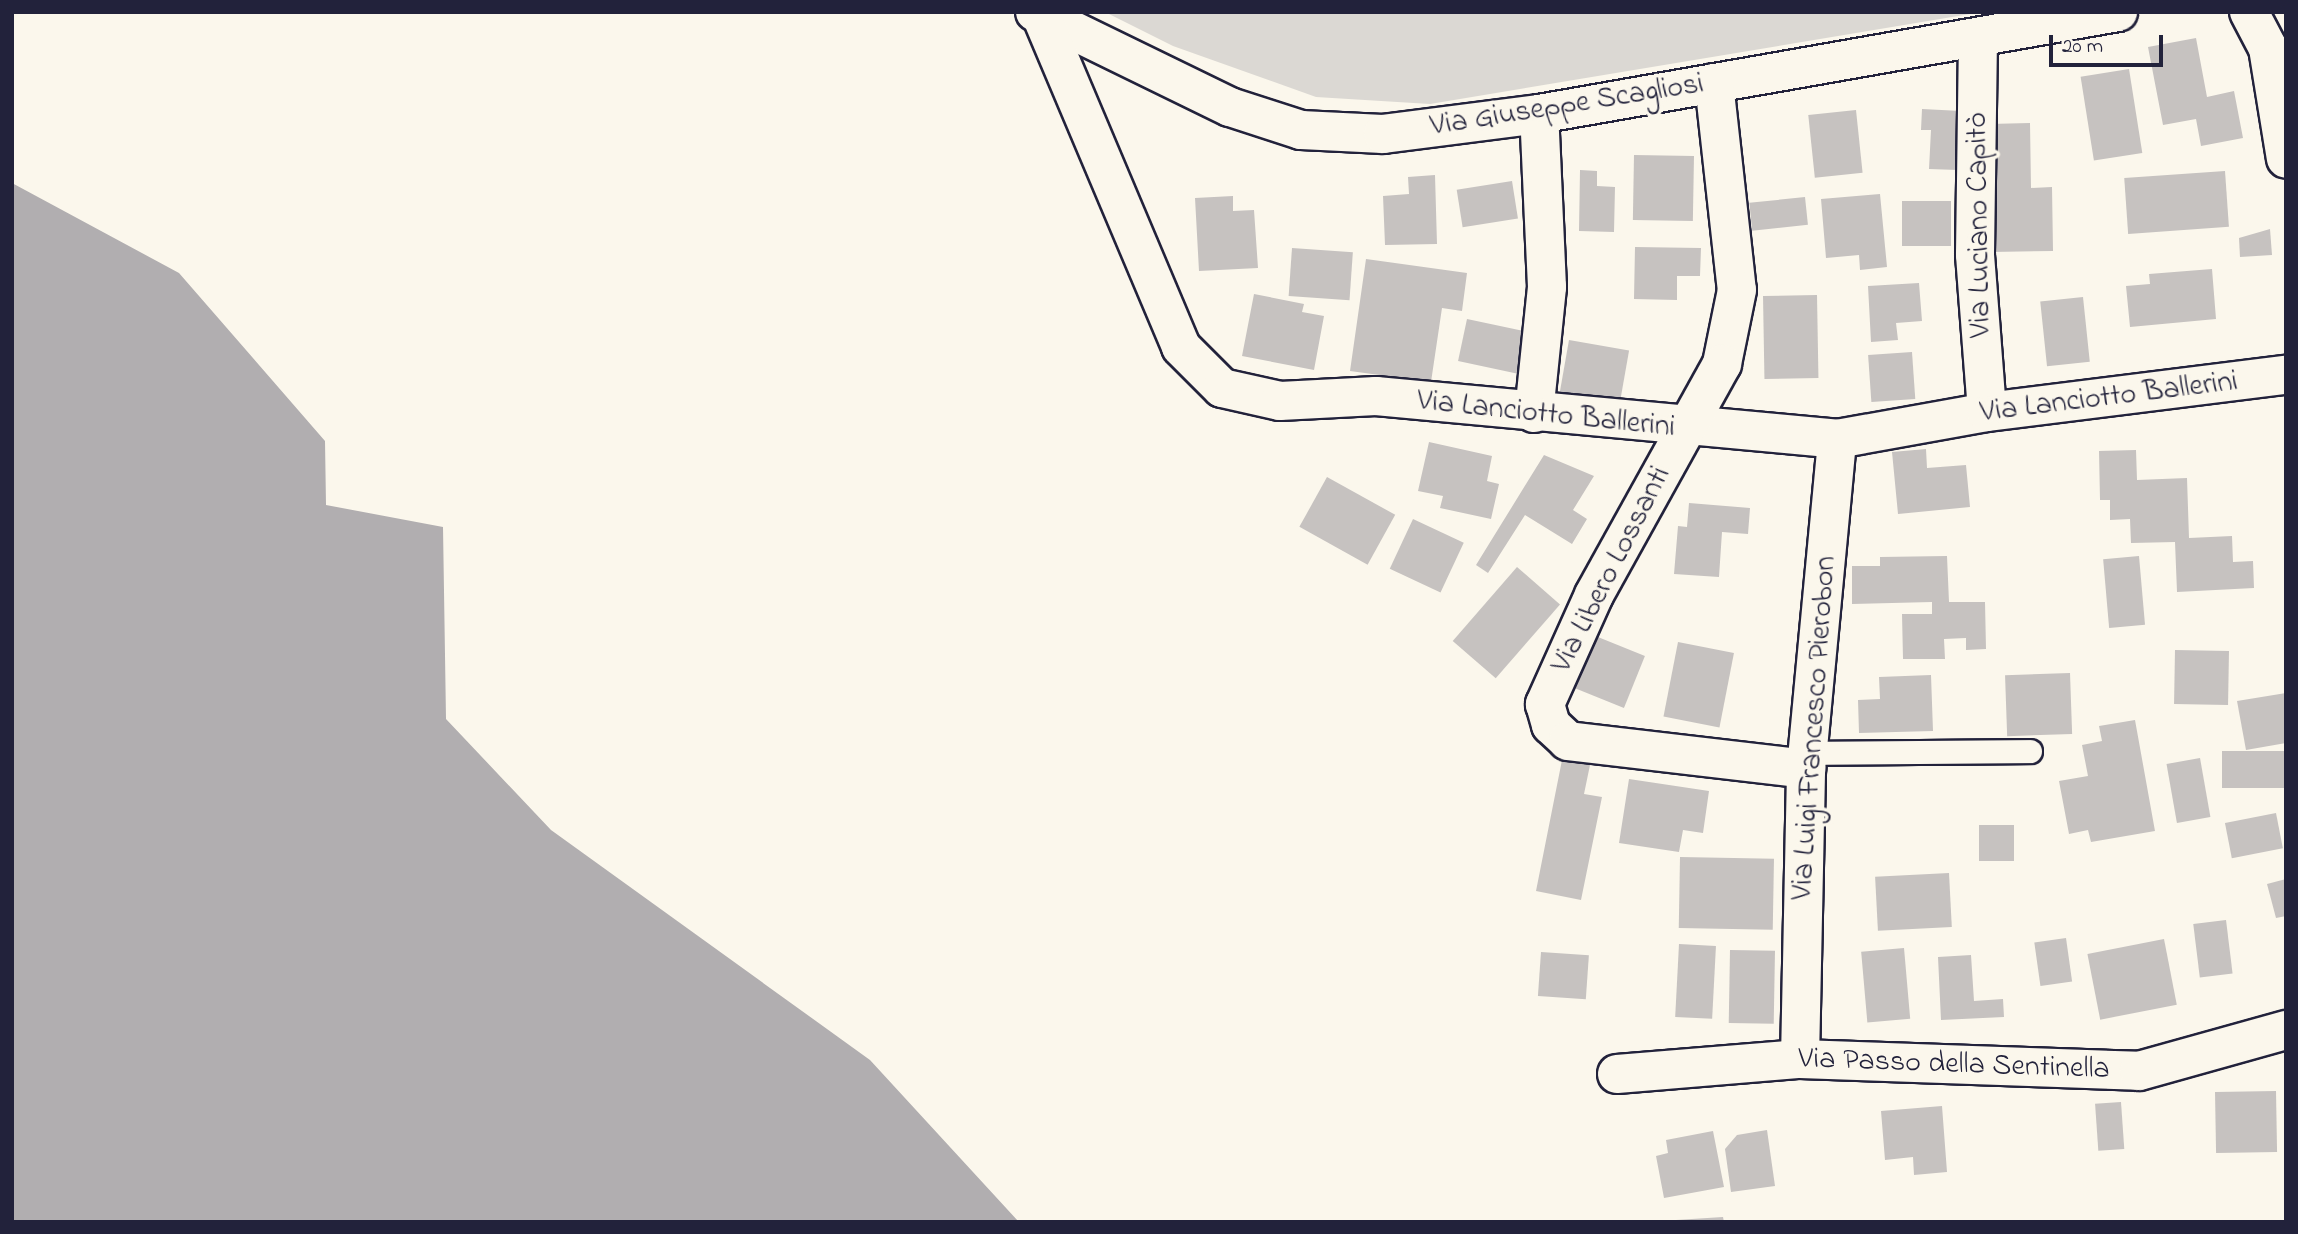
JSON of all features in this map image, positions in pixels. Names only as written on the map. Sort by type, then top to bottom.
[{"type":"street","name":"Via Giuseppe Scagliosi","points":[[1038,14],[1230,107],[1301,130],[1384,134],[1539,114],[2118,12]]},
{"type":"street","points":[[2249,12],[2268,48],[2286,159]]},
{"type":"street","name":"Via Lanciotto Ballerini","points":[[1038,14],[1181,347],[1222,388],[1280,401],[1376,396],[1683,430],[1837,439],[1987,412],[2286,375]]},
{"type":"street","name":"Via Luciano Capitò","points":[[1978,38],[1975,255],[1987,412]]},
{"type":"street","name":"Via Libero Lossanti","points":[[1714,83],[1737,290],[1722,364],[1683,430],[1594,595],[1545,704],[1551,725],[1568,741],[1807,761]]},
{"type":"street","points":[[1534,413],[1547,287],[1539,114]]},
{"type":"street","name":"Via Luigi Francesco Pierobon","points":[[1800,1059],[1807,761],[1837,439]]},
{"type":"street","name":"Via Passo della Sentinella","points":[[1617,1074],[1800,1059],[2139,1071],[2286,1030]]},
{"type":"lane","points":[[1807,761],[2030,751]]},
{"type":"shaded area","points":[[1105,12],[1982,12],[1430,104],[1316,97],[1173,46]]},
{"type":"shaded area","points":[[12,183],[179,273],[325,441],[326,505],[443,527],[446,719],[551,830],[870,1060],[1019,1222],[12,1222]]},
{"type":"building","points":[[2196,38],[2207,97],[2234,91],[2243,138],[2201,146],[2196,119],[2163,125],[2148,47]]},
{"type":"building","points":[[2129,69],[2142,153],[2094,161],[2081,77]]},
{"type":"building","points":[[1922,109],[1961,111],[1958,170],[1929,169],[1931,130],[1921,130]]},
{"type":"building","points":[[1856,110],[1863,173],[1815,178],[1808,115]]},
{"type":"building","points":[[2030,123],[2031,188],[2052,187],[2053,251],[1991,252],[1989,124]]},
{"type":"building","points":[[1634,155],[1694,156],[1693,221],[1633,220]]},
{"type":"building","points":[[1580,170],[1597,171],[1597,186],[1615,187],[1614,232],[1579,231]]},
{"type":"building","points":[[2225,171],[2229,227],[2128,234],[2124,178]]},
{"type":"building","points":[[1435,175],[1437,244],[1385,245],[1383,196],[1409,194],[1408,177]]},
{"type":"building","points":[[1512,181],[1518,219],[1463,227],[1457,190]]},
{"type":"building","points":[[1880,194],[1887,267],[1860,270],[1859,255],[1826,258],[1821,199]]},
{"type":"building","points":[[1233,196],[1233,211],[1254,210],[1258,268],[1199,271],[1195,198]]},
{"type":"building","points":[[1805,197],[1808,225],[1752,231],[1749,203]]},
{"type":"building","points":[[1902,201],[1951,201],[1951,246],[1902,246]]},
{"type":"building","points":[[2270,229],[2272,255],[2240,257],[2239,238]]},
{"type":"building","points":[[1635,247],[1701,248],[1700,276],[1677,276],[1677,300],[1634,299]]},
{"type":"building","points":[[1292,248],[1353,252],[1350,300],[1289,296]]},
{"type":"building","points":[[1366,259],[1467,273],[1462,311],[1442,308],[1431,382],[1350,371]]},
{"type":"building","points":[[2212,269],[2216,319],[2130,327],[2126,286],[2150,284],[2149,274]]},
{"type":"building","points":[[1919,283],[1922,321],[1896,323],[1898,340],[1871,342],[1868,286]]},
{"type":"building","points":[[1254,294],[1304,304],[1302,312],[1324,316],[1314,370],[1242,356]]},
{"type":"building","points":[[1817,295],[1818,378],[1764,379],[1763,296]]},
{"type":"building","points":[[2083,297],[2090,362],[2047,366],[2040,301]]},
{"type":"building","points":[[1467,319],[1527,332],[1518,374],[1458,361]]},
{"type":"building","points":[[1569,340],[1629,351],[1620,405],[1559,394]]},
{"type":"building","points":[[1912,352],[1915,399],[1871,402],[1868,355]]},
{"type":"building","points":[[1429,442],[1492,456],[1487,481],[1499,484],[1491,519],[1440,508],[1443,496],[1418,491]]},
{"type":"building","points":[[1926,449],[1927,468],[1966,465],[1970,507],[1898,514],[1892,452]]},
{"type":"building","points":[[2136,450],[2137,480],[2187,478],[2189,538],[2232,536],[2233,562],[2253,561],[2254,588],[2177,592],[2175,542],[2131,543],[2130,519],[2110,520],[2110,500],[2100,500],[2099,451]]},
{"type":"building","points":[[1544,455],[1594,476],[1573,510],[1587,519],[1572,544],[1525,515],[1488,573],[1476,565]]},
{"type":"building","points":[[1327,477],[1395,515],[1368,565],[1299,527]]},
{"type":"building","points":[[1689,503],[1750,508],[1748,534],[1722,532],[1719,577],[1674,574],[1678,526],[1687,527]]},
{"type":"building","points":[[1413,519],[1464,543],[1441,593],[1390,569]]},
{"type":"building","points":[[1947,556],[1949,602],[1985,602],[1986,649],[1966,650],[1966,638],[1944,639],[1945,659],[1903,659],[1902,614],[1932,614],[1932,602],[1852,604],[1852,566],[1880,566],[1880,557]]},
{"type":"building","points":[[2139,556],[2145,625],[2109,628],[2103,559]]},
{"type":"building","points":[[1517,567],[1560,604],[1496,678],[1453,641]]},
{"type":"building","points":[[1593,635],[1645,656],[1624,708],[1572,687]]},
{"type":"building","points":[[1678,642],[1734,653],[1719,727],[1663,717]]},
{"type":"building","points":[[2175,650],[2229,651],[2228,705],[2174,704]]},
{"type":"building","points":[[2070,673],[2072,734],[2007,736],[2005,675]]},
{"type":"building","points":[[1931,675],[1933,731],[1859,733],[1858,700],[1880,699],[1879,677]]},
{"type":"building","points":[[2286,693],[2286,743],[2246,750],[2237,701]]},
{"type":"building","points":[[2135,720],[2155,831],[2091,842],[2088,830],[2069,834],[2059,781],[2088,776],[2082,745],[2102,741],[2099,726]]},
{"type":"building","points":[[2222,751],[2286,751],[2286,788],[2222,788]]},
{"type":"building","points":[[2200,758],[2210,817],[2177,823],[2167,764]]},
{"type":"building","points":[[1562,760],[1590,765],[1584,794],[1602,797],[1581,900],[1536,891]]},
{"type":"building","points":[[1629,779],[1709,791],[1703,833],[1683,830],[1679,852],[1619,843]]},
{"type":"building","points":[[2276,813],[2283,848],[2232,858],[2225,823]]},
{"type":"building","points":[[1979,825],[2014,825],[2014,861],[1979,861]]},
{"type":"building","points":[[1680,857],[1774,859],[1773,930],[1679,928]]},
{"type":"building","points":[[1949,873],[1952,927],[1878,931],[1875,877]]},
{"type":"building","points":[[2286,879],[2286,916],[2276,918],[2267,884]]},
{"type":"building","points":[[2226,920],[2233,974],[2200,978],[2193,924]]},
{"type":"building","points":[[2066,938],[2072,982],[2040,986],[2034,942]]},
{"type":"building","points":[[2164,939],[2177,1005],[2100,1020],[2087,954]]},
{"type":"building","points":[[1679,944],[1716,946],[1712,1019],[1675,1017]]},
{"type":"building","points":[[1904,948],[1910,1019],[1867,1022],[1861,952]]},
{"type":"building","points":[[1730,950],[1775,951],[1774,1024],[1729,1023]]},
{"type":"building","points":[[1541,952],[1589,955],[1586,999],[1538,996]]},
{"type":"building","points":[[1971,955],[1974,1001],[2003,999],[2004,1017],[1941,1020],[1938,957]]},
{"type":"building","points":[[2276,1091],[2277,1152],[2216,1153],[2215,1092]]},
{"type":"building","points":[[2121,1102],[2124,1149],[2098,1151],[2095,1104]]},
{"type":"building","points":[[1942,1106],[1947,1172],[1914,1175],[1913,1157],[1885,1160],[1881,1111]]},
{"type":"building","points":[[1767,1130],[1775,1186],[1731,1192],[1725,1149],[1737,1135]]},
{"type":"building","points":[[1713,1131],[1724,1187],[1664,1198],[1656,1156],[1668,1153],[1666,1140]]},
{"type":"building","points":[[1723,1217],[1724,1222],[1676,1222],[1676,1220]]}]
